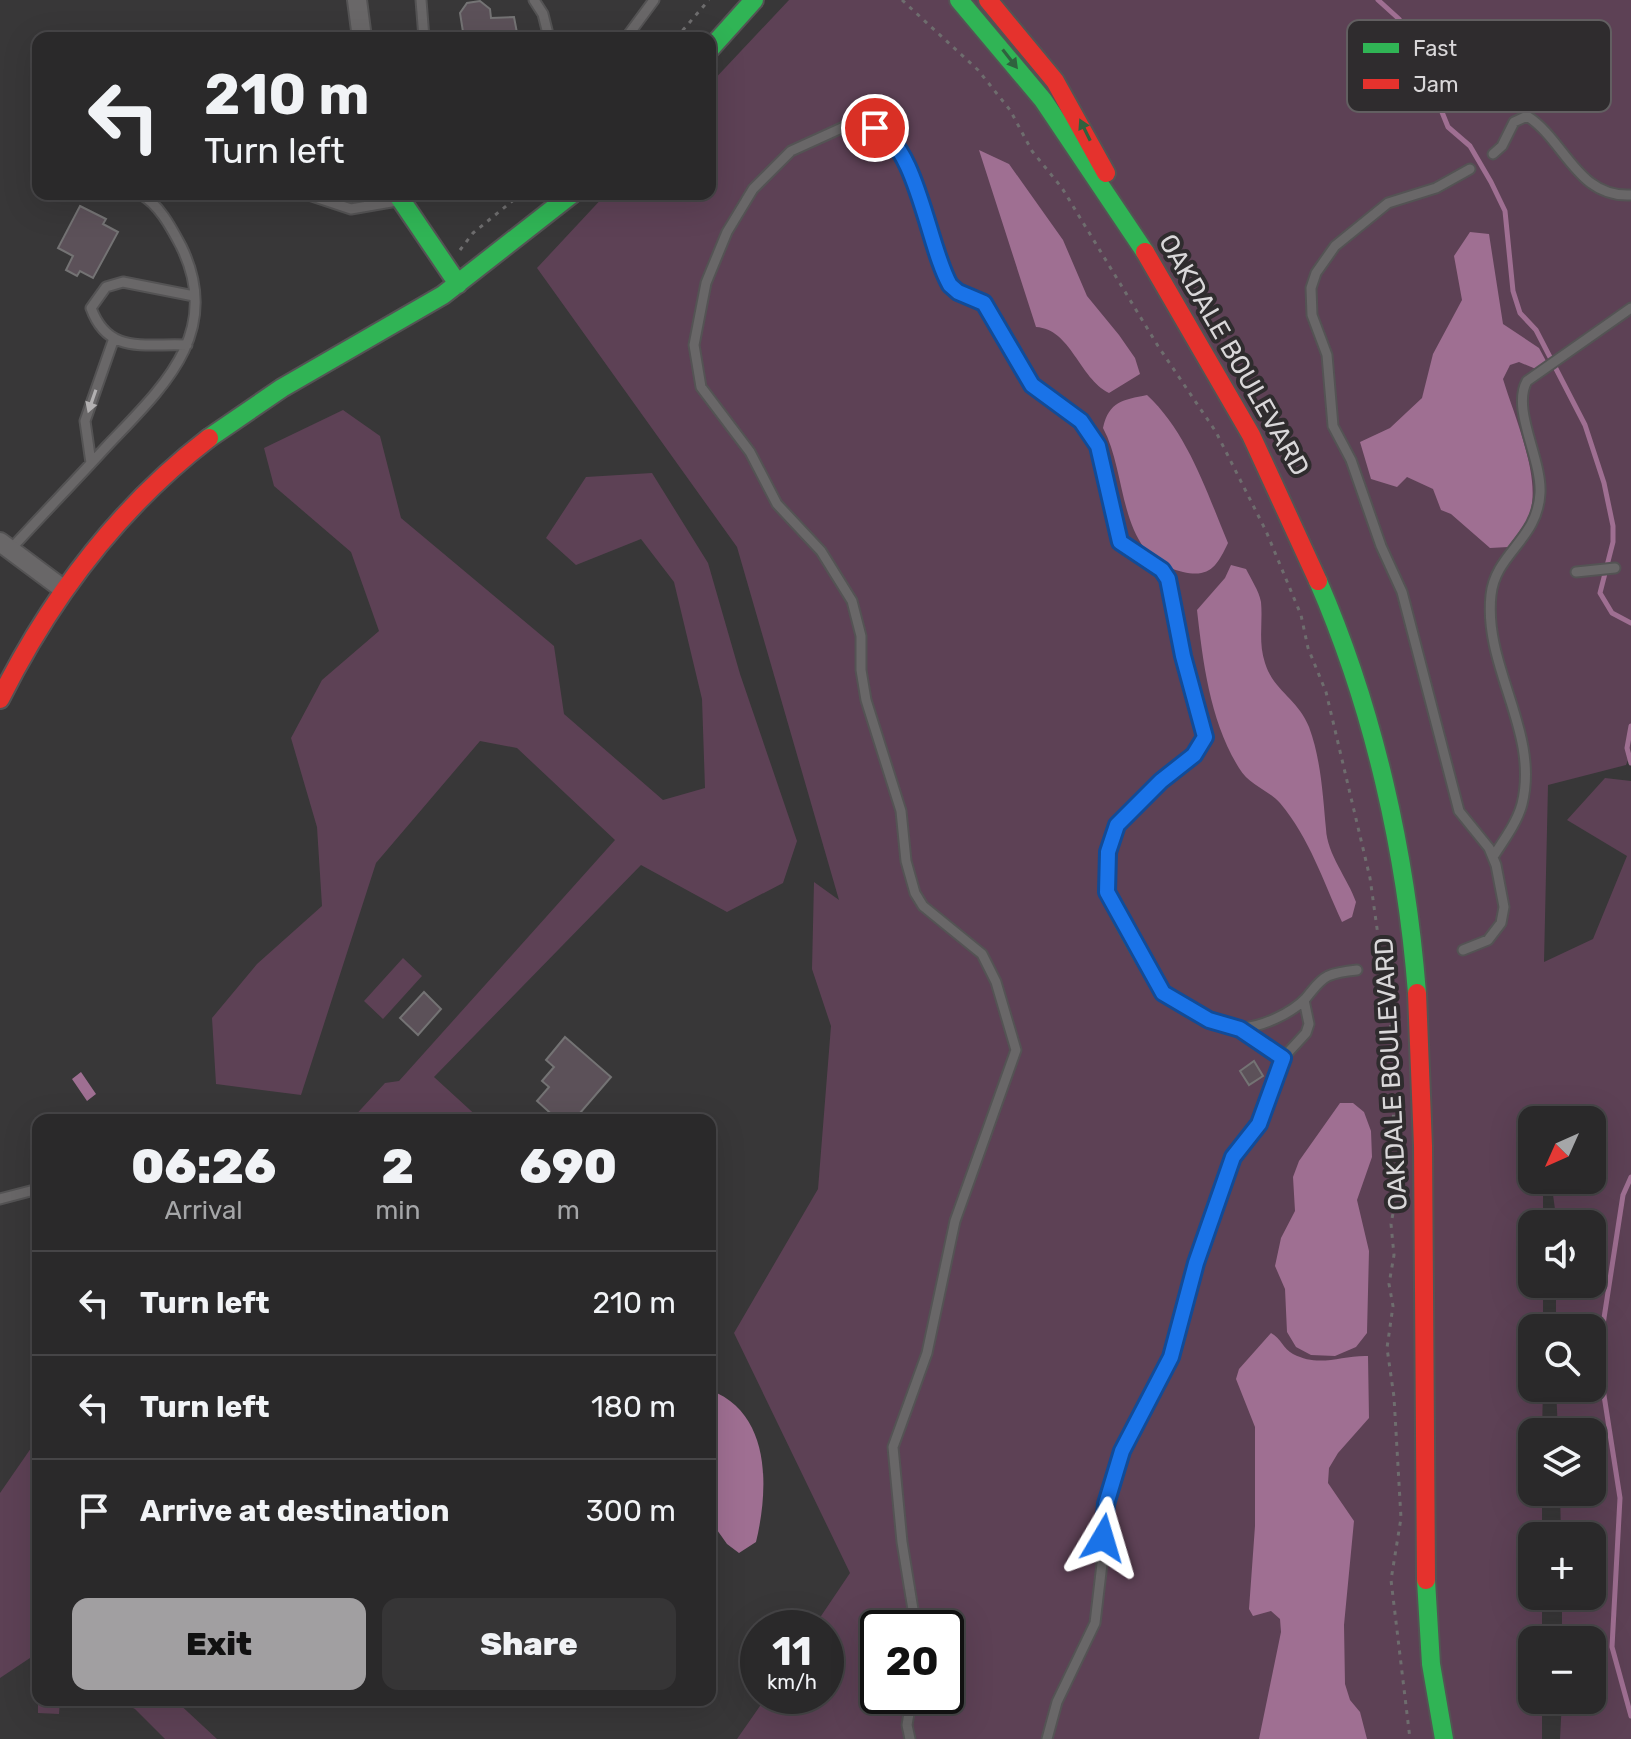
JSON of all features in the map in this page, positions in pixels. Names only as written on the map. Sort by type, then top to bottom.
[{"type":"main road","points":[[716,42],[754,0]]},
{"type":"main road","name":"OAKDALE BOULEVARD","points":[[959,0],[1016,66],[1129,226],[1240,409],[1304,540],[1355,678],[1392,820],[1413,952],[1422,1062],[1426,1593],[1431,1664],[1444,1739]]},
{"type":"main road","name":"OAKDALE BOULEVARD","points":[[988,0],[1033,48],[1074,106],[1129,226]]},
{"type":"main road","points":[[401,200],[458,284]]},
{"type":"main road","points":[[0,699],[34,633],[63,589],[124,513],[185,457],[280,389],[458,284],[564,200]]},
{"type":"street","points":[[355,32],[357,0]]},
{"type":"street","points":[[3,546],[63,589]]},
{"type":"lane","points":[[421,0],[424,32]]},
{"type":"lane","points":[[534,0],[543,14],[548,32]]},
{"type":"lane","points":[[630,32],[654,0]]},
{"type":"lane","points":[[1493,154],[1502,146],[1514,122],[1527,116],[1591,183],[1619,195],[1631,195]]},
{"type":"lane","points":[[913,1610],[902,1542],[893,1447],[927,1353],[955,1221],[1016,1050],[996,982],[982,954],[923,906],[915,893],[906,861],[901,811],[866,700],[861,636],[852,601],[821,551],[777,504],[750,452],[701,387],[695,368],[696,321],[727,232],[765,174],[805,142],[846,126],[875,128],[895,138],[929,221],[950,285],[958,292],[984,303],[1032,385],[1090,432],[1098,446],[1120,542],[1162,570],[1168,579],[1183,656],[1205,737],[1194,755],[1161,781],[1117,825],[1108,852],[1107,892],[1163,993],[1209,1020],[1240,1029],[1283,1058]]},
{"type":"lane","points":[[1463,950],[1488,940],[1501,923],[1504,907],[1493,857],[1459,811],[1402,592],[1381,546],[1351,460],[1333,426],[1327,355],[1312,315],[1311,301],[1316,273],[1335,246],[1388,203],[1436,188],[1470,169]]},
{"type":"lane","points":[[3,546],[91,463],[167,382],[187,345],[194,317],[190,263],[158,208],[148,200]]},
{"type":"lane","points":[[324,200],[351,209],[387,200]]},
{"type":"lane","points":[[187,345],[113,341],[98,328],[91,308],[106,287],[123,282],[194,296]]},
{"type":"lane","points":[[1493,857],[1522,804],[1525,761],[1497,655],[1491,593],[1502,564],[1536,521],[1539,506],[1539,465],[1521,399],[1527,381],[1631,308]]},
{"type":"lane","points":[[91,463],[85,421],[113,341]]},
{"type":"lane","points":[[1576,572],[1615,568]]},
{"type":"lane","points":[[1240,1029],[1274,1019],[1304,1000],[1324,978],[1357,970]]},
{"type":"lane","points":[[1047,1739],[1057,1702],[1095,1623],[1106,1504],[1112,1479],[1178,1339],[1196,1263],[1233,1157],[1259,1124],[1283,1058],[1306,1033],[1304,1000]]},
{"type":"lane","points":[[0,1199],[32,1191]]},
{"type":"lane","points":[[909,1714],[910,1739]]},
{"type":"path","points":[[681,32],[709,0]]},
{"type":"path","points":[[902,0],[978,70],[1010,110],[1032,151],[1062,188],[1158,346],[1216,432],[1266,531],[1301,615],[1308,648],[1326,692],[1370,878],[1394,1050],[1393,1162],[1397,1192],[1391,1224],[1394,1255],[1389,1284],[1393,1306],[1387,1348],[1394,1397],[1401,1518],[1391,1580],[1410,1739]]},
{"type":"path","points":[[443,262],[465,247],[473,233],[514,200]]},
{"type":"shaded area","points":[[789,0],[1631,0],[1631,753],[1626,765],[1548,785],[1544,962],[1593,939],[1627,856],[1567,820],[1605,778],[1631,781],[1631,1739],[1560,1739],[1561,1714],[1606,1714],[1606,1626],[1562,1626],[1562,1610],[1606,1610],[1606,1522],[1561,1522],[1560,1506],[1606,1506],[1606,1418],[1557,1418],[1557,1402],[1606,1402],[1606,1314],[1556,1314],[1556,1298],[1606,1298],[1606,1210],[1555,1210],[1553,1194],[1606,1194],[1606,1106],[1518,1106],[1518,1194],[1543,1194],[1543,1210],[1518,1210],[1518,1298],[1543,1298],[1543,1314],[1518,1314],[1518,1402],[1543,1402],[1542,1418],[1518,1418],[1518,1506],[1542,1506],[1542,1522],[1518,1522],[1518,1610],[1542,1610],[1542,1626],[1518,1626],[1518,1714],[1542,1714],[1542,1739],[737,1739],[754,1714],[844,1714],[844,1610],[825,1610],[850,1573],[734,1333],[818,1189],[831,1026],[812,969],[814,882],[839,900],[737,547],[537,268],[600,200],[716,200],[716,78]]},
{"type":"shaded area","points":[[979,150],[1009,164],[1063,240],[1087,296],[1135,358],[1140,374],[1109,393],[1090,377],[1058,336],[1036,327]]},
{"type":"shaded area","points":[[1470,232],[1489,234],[1503,324],[1539,348],[1546,361],[1536,369],[1519,362],[1510,365],[1503,379],[1525,447],[1532,484],[1529,515],[1508,547],[1490,548],[1451,514],[1441,510],[1433,489],[1407,477],[1397,487],[1371,479],[1360,442],[1390,428],[1422,398],[1433,354],[1462,300],[1454,256]]},
{"type":"shaded area","points":[[1147,395],[1185,445],[1228,543],[1216,564],[1206,572],[1183,572],[1161,563],[1146,550],[1135,533],[1128,512],[1103,428],[1109,412],[1118,403]]},
{"type":"shaded area","points":[[343,410],[380,436],[401,518],[554,646],[564,714],[663,800],[705,788],[702,699],[674,582],[641,539],[576,565],[546,538],[586,477],[652,473],[708,563],[740,674],[797,841],[783,883],[727,912],[641,865],[434,1077],[474,1114],[357,1114],[385,1083],[399,1081],[615,840],[517,748],[480,741],[376,863],[301,1095],[216,1084],[212,1018],[257,964],[322,906],[317,827],[291,738],[322,680],[379,631],[351,552],[274,486],[264,448]]},
{"type":"shaded area","points":[[1231,565],[1246,569],[1257,589],[1261,602],[1261,640],[1265,663],[1274,680],[1299,709],[1313,739],[1321,778],[1327,838],[1356,902],[1352,917],[1342,922],[1300,831],[1280,803],[1243,774],[1221,731],[1205,671],[1197,610],[1225,578]]},
{"type":"shaded area","points":[[403,958],[422,976],[383,1019],[364,1001]]},
{"type":"shaded area","points":[[81,1072],[96,1094],[87,1101],[72,1079]]},
{"type":"shaded area","points":[[1340,1103],[1353,1103],[1364,1112],[1371,1131],[1372,1157],[1357,1200],[1369,1251],[1367,1333],[1356,1347],[1335,1356],[1311,1355],[1296,1347],[1287,1332],[1285,1289],[1275,1266],[1281,1238],[1295,1211],[1293,1177],[1299,1161]]},
{"type":"shaded area","points":[[1271,1333],[1290,1352],[1303,1358],[1321,1361],[1368,1356],[1369,1418],[1338,1453],[1329,1468],[1328,1483],[1354,1521],[1344,1625],[1345,1684],[1350,1700],[1360,1712],[1367,1739],[1259,1739],[1281,1632],[1280,1619],[1271,1611],[1253,1616],[1249,1609],[1255,1526],[1255,1427],[1236,1379],[1239,1369]]},
{"type":"shaded area","points":[[716,1393],[730,1401],[745,1416],[761,1454],[763,1476],[763,1499],[756,1542],[739,1553],[727,1544],[716,1528]]},
{"type":"shaded area","points":[[32,1447],[32,1659],[0,1678],[0,1493]]},
{"type":"shaded area","points":[[38,1706],[60,1706],[59,1714],[38,1713]]},
{"type":"shaded area","points":[[129,1706],[181,1706],[217,1739],[165,1739]]},
{"type":"building","points":[[480,1],[490,9],[491,18],[514,17],[517,32],[463,32],[460,13],[467,3]]},
{"type":"building","points":[[80,206],[106,219],[103,224],[118,232],[93,278],[80,271],[77,276],[66,270],[73,256],[58,248]]},
{"type":"building","points":[[424,992],[441,1009],[418,1035],[400,1018]]},
{"type":"building","points":[[565,1037],[611,1077],[579,1114],[551,1114],[537,1101],[549,1087],[542,1081],[554,1067],[546,1060]]},
{"type":"building","points":[[1254,1061],[1263,1076],[1249,1085],[1240,1071]]},
{"type":"waterway","points":[[1378,0],[1400,20]]},
{"type":"waterway","points":[[1442,112],[1448,127],[1470,146],[1505,211],[1513,291],[1520,313],[1536,330],[1585,425],[1604,483],[1613,526],[1613,542],[1600,593],[1612,613],[1631,623]]},
{"type":"waterway","points":[[1631,726],[1627,748],[1631,763]]},
{"type":"waterway","points":[[1631,1177],[1623,1195],[1598,1357],[1620,1498],[1612,1647],[1631,1716]]},
{"type":"traffic: fast","points":[[716,42],[754,0]]},
{"type":"traffic: fast","points":[[959,0],[1043,100],[1145,252]]},
{"type":"traffic: fast","points":[[401,200],[458,284]]},
{"type":"traffic: fast","points":[[209,438],[282,388],[443,295],[564,200]]},
{"type":"traffic: fast","points":[[1318,581],[1356,680],[1384,783],[1405,888],[1417,993]]},
{"type":"traffic: fast","points":[[1426,1580],[1431,1664],[1444,1739]]},
{"type":"traffic: jam","points":[[988,0],[1055,81],[1106,173]]},
{"type":"traffic: jam","points":[[1145,252],[1251,435],[1318,581]]},
{"type":"traffic: jam","points":[[0,699],[41,625],[90,556],[145,494],[209,438]]},
{"type":"traffic: jam","points":[[1417,993],[1423,1146],[1426,1580]]},
{"type":"route","points":[[875,128],[895,138],[929,221],[950,285],[958,292],[984,303],[1032,385],[1081,421],[1090,432],[1098,446],[1120,542],[1162,570],[1173,592],[1183,656],[1205,737],[1202,747],[1194,755],[1161,781],[1117,825],[1108,852],[1107,892],[1113,906],[1163,993],[1209,1020],[1240,1029],[1283,1058],[1259,1124],[1239,1145],[1233,1157],[1196,1263],[1185,1314],[1171,1357],[1122,1451],[1106,1504],[1103,1538]]}]
